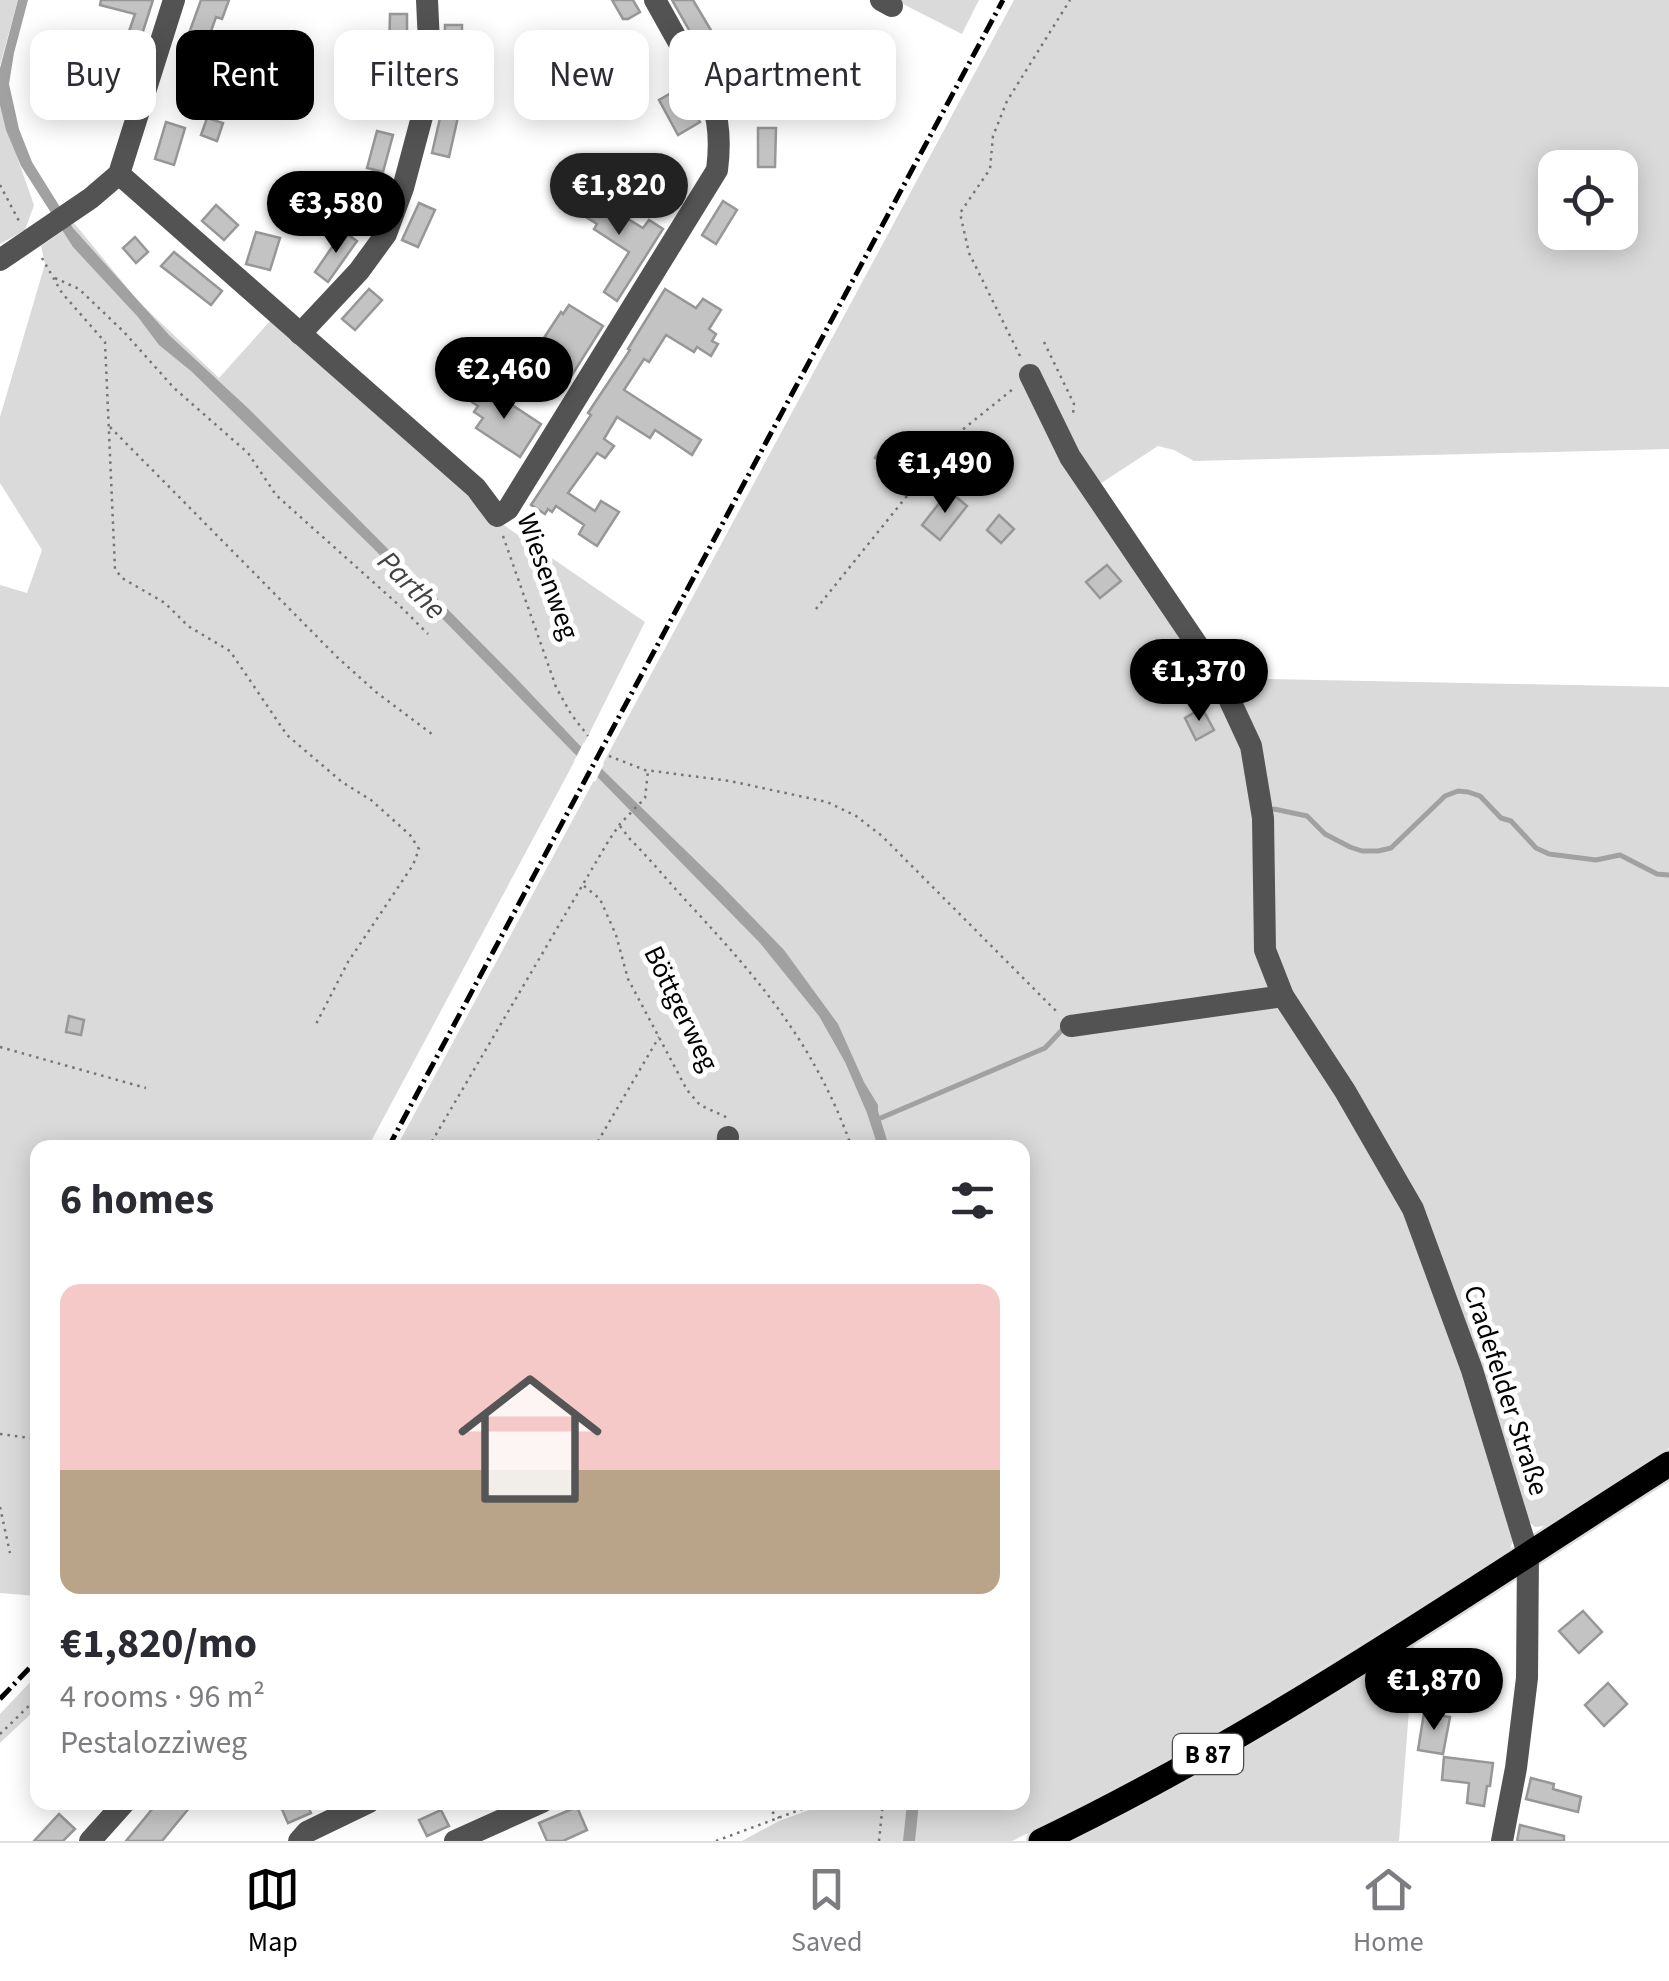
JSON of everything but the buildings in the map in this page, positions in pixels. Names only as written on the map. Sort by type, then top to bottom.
[{"type":"main road","name":"B 87","points":[[1041,1841],[1242,1735],[1669,1464]]},
{"type":"street","points":[[0,260],[91,198],[119,174],[174,0]]},
{"type":"street","points":[[300,334],[359,272],[386,234],[427,98],[426,0]]},
{"type":"street","points":[[497,516],[508,509],[717,170],[719,137],[712,102],[655,0]]},
{"type":"street","name":"Wiesenweg","points":[[119,174],[476,488],[497,516]]},
{"type":"street","name":"Cradefelder Straße","points":[[1030,375],[1070,457],[1219,677],[1251,746],[1263,818],[1264,950],[1283,996],[1345,1090],[1413,1208],[1472,1370],[1528,1554],[1527,1678],[1502,1841]]},
{"type":"street","points":[[1071,1026],[1283,996]]},
{"type":"street","points":[[90,1841],[119,1810]]},
{"type":"street","points":[[299,1841],[308,1832],[353,1810]]},
{"type":"street","points":[[455,1841],[524,1810]]},
{"type":"path","points":[[816,610],[956,435],[1030,375],[969,253],[960,213],[990,169],[994,136],[1008,102],[1070,0]]},
{"type":"path","points":[[0,185],[37,234],[62,293],[105,342],[116,569],[122,578],[165,603],[188,626],[230,651],[287,735],[342,782],[371,800],[410,835],[418,849],[414,865],[348,962],[315,1026]]},
{"type":"path","points":[[53,277],[79,289],[174,388],[248,453],[276,495],[428,634]]},
{"type":"path","points":[[1044,342],[1074,404],[1072,423],[1059,434]]},
{"type":"path","points":[[109,426],[336,657],[432,734]]},
{"type":"path","name":"Wiesenweg","points":[[497,516],[556,687],[588,736]]},
{"type":"path","points":[[609,756],[648,770],[730,781],[828,802],[856,816],[882,836],[1071,1026]]},
{"type":"path","points":[[433,1140],[620,824],[645,798],[648,770]]},
{"type":"path","points":[[620,824],[771,998],[807,1049],[849,1140]]},
{"type":"path","name":"Böttgerweg","points":[[583,885],[600,899],[616,935],[628,979],[687,1090],[700,1106],[728,1117],[728,1140]]},
{"type":"path","points":[[599,1140],[659,1037]]},
{"type":"path","points":[[0,1047],[146,1088]]},
{"type":"path","points":[[0,1434],[30,1438]]},
{"type":"path","points":[[0,1507],[10,1553]]},
{"type":"path","points":[[0,1734],[30,1705]]},
{"type":"path","points":[[770,1810],[779,1818]]},
{"type":"path","points":[[716,1841],[800,1810]]},
{"type":"path","points":[[879,1841],[882,1810]]},
{"type":"shaded area","points":[[0,0],[18,0],[0,65]]},
{"type":"shaded area","points":[[895,0],[979,0],[962,34]]},
{"type":"shaded area","points":[[1014,0],[1669,0],[1669,449],[1194,461],[1158,446],[1092,489],[1220,678],[1669,687],[1669,1448],[1548,1526],[1535,1527],[1528,1521],[1514,1537],[1509,1552],[1188,1751],[1012,1841],[742,1841],[809,1810],[1030,1810],[1030,1140],[400,1140]]},
{"type":"shaded area","points":[[0,76],[8,131],[34,205],[25,230],[0,244]]},
{"type":"shaded area","points":[[74,223],[139,302],[219,378],[270,321],[492,517],[645,622],[372,1140],[30,1140],[30,1595],[0,1593],[0,585],[27,593],[42,550],[0,483],[0,417],[45,264],[41,246]]},
{"type":"shaded area","points":[[1414,1644],[1399,1841],[1074,1841],[1230,1758]]},
{"type":"shaded area","points":[[30,1682],[30,1715],[0,1743],[0,1714]]},
{"type":"water","name":"Parthe","points":[[18,0],[28,0],[9,84],[19,129],[32,162],[73,228],[169,335],[250,410],[784,950],[838,1024],[878,1105],[887,1140],[876,1140],[845,1062],[819,1016],[760,943],[373,548],[191,371],[159,345],[73,247],[21,166],[6,130],[0,105],[0,68]]},
{"type":"water","points":[[1430,1681],[1448,1699],[1442,1706],[1427,1706],[1421,1700],[1420,1686]]},
{"type":"water","points":[[906,1810],[918,1810],[915,1841],[903,1841]]},
{"type":"pier","points":[[584,742],[604,764],[595,782],[574,761]]},
{"type":"waterway","points":[[1274,809],[1307,816],[1325,834],[1350,847],[1378,851],[1391,848],[1445,796],[1468,792],[1480,796],[1536,848],[1549,854],[1596,860],[1620,855],[1657,874],[1669,875]]},
{"type":"waterway","points":[[876,1120],[1045,1048],[1063,1029]]},
{"type":"railway","points":[[392,1140],[1003,0]]},
{"type":"railway","points":[[0,1699],[30,1667]]}]
